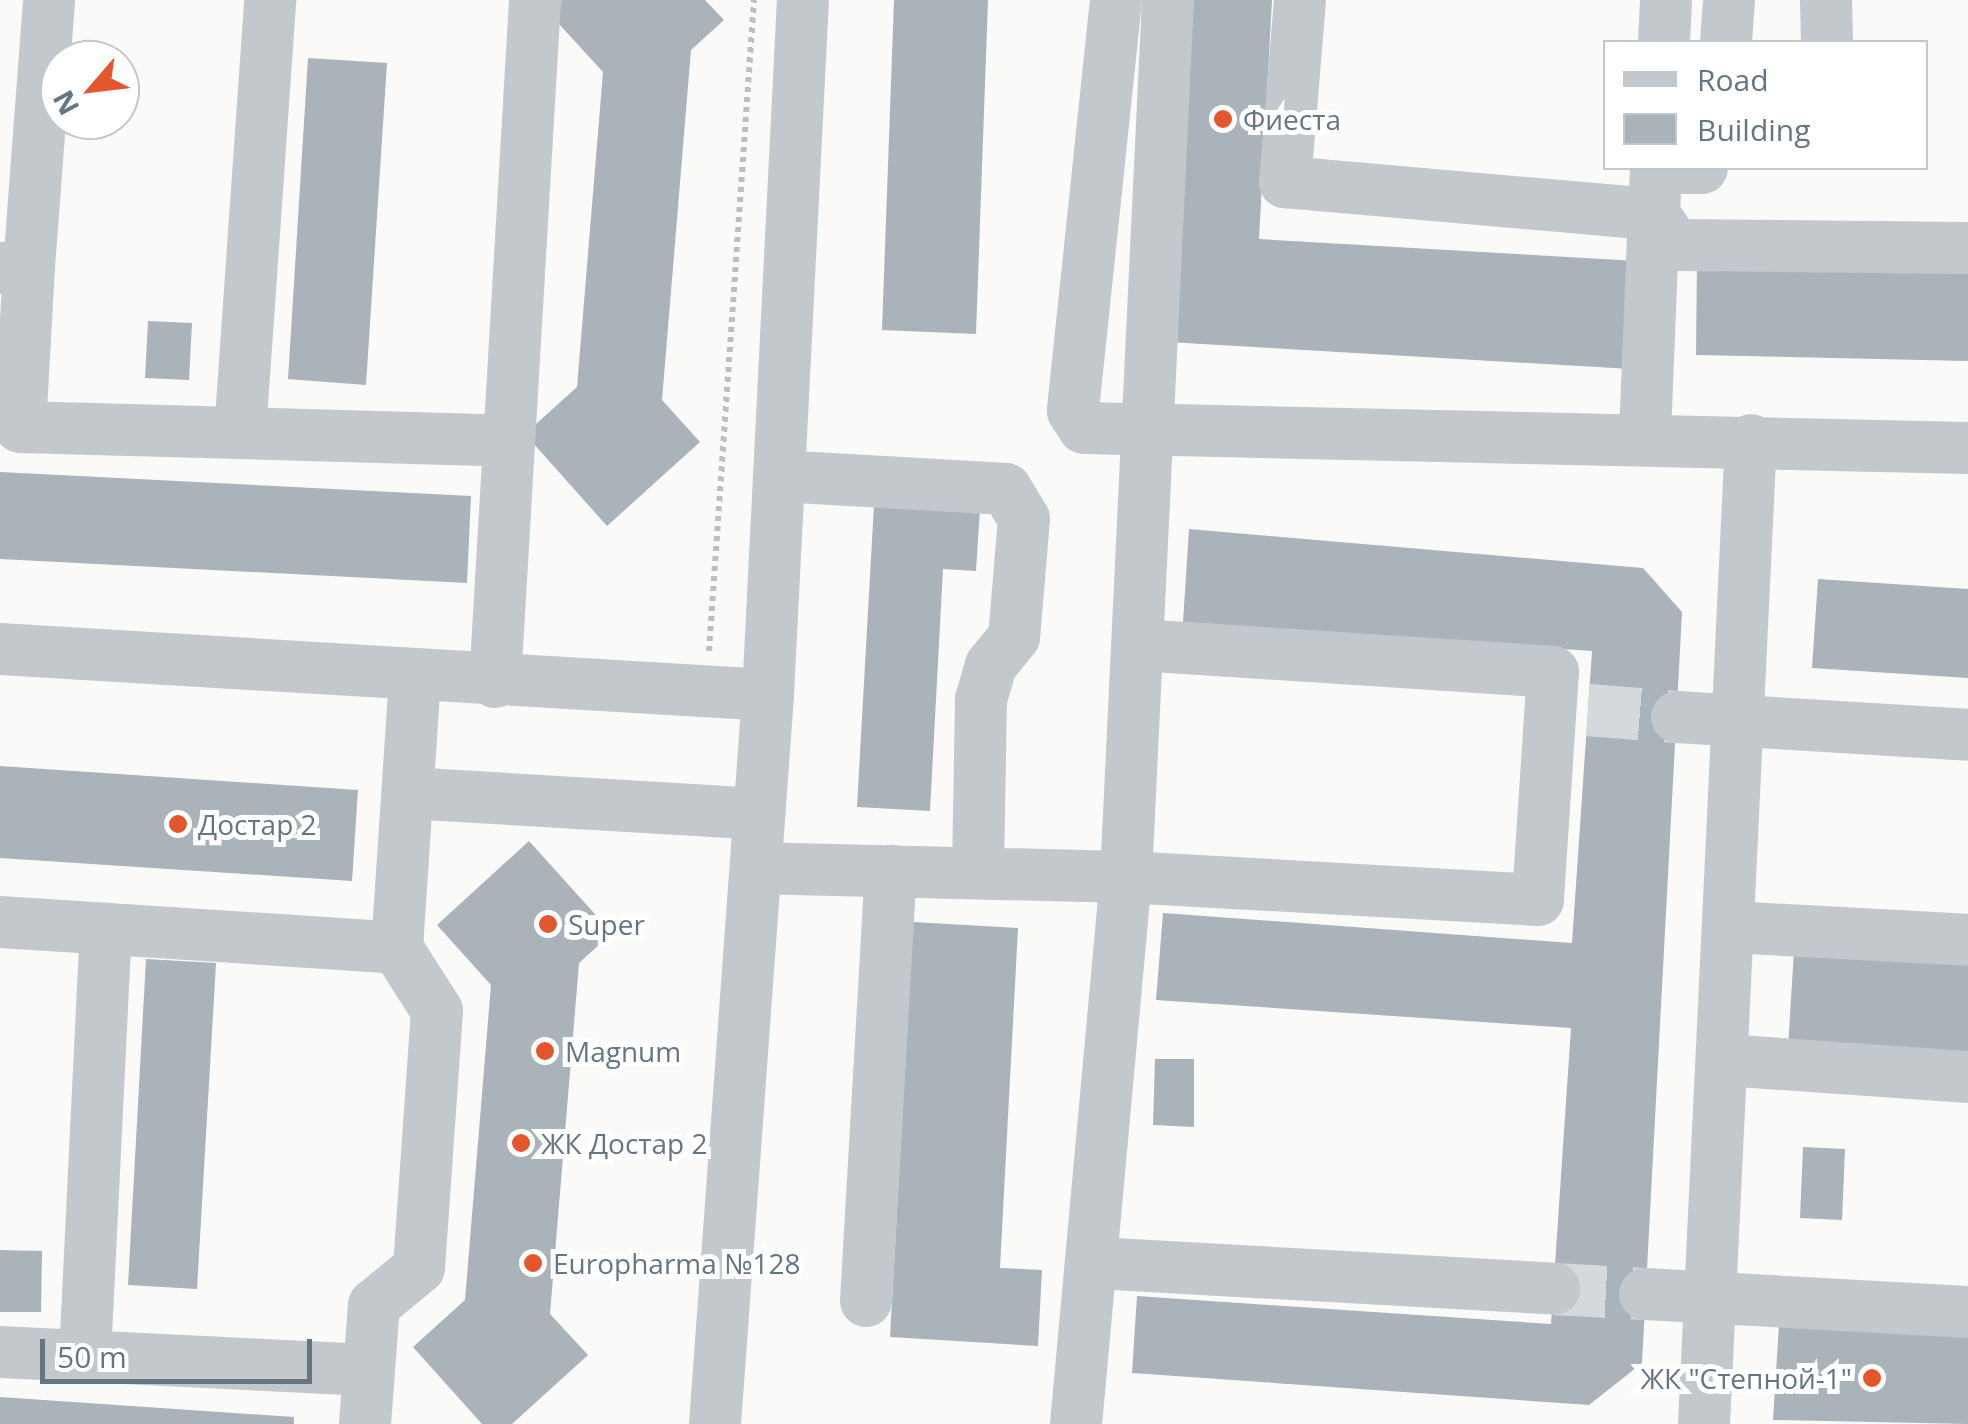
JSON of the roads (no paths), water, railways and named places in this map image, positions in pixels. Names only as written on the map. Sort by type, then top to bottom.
[{"type":"street","points":[[49,0],[14,268],[20,427],[509,441]]},
{"type":"street","points":[[240,433],[270,0]]},
{"type":"street","points":[[495,682],[536,0]]},
{"type":"street","points":[[715,1424],[768,696],[803,0]]},
{"type":"street","points":[[1116,0],[1073,411],[1088,430],[1646,436],[1968,448]]},
{"type":"street","points":[[1076,1424],[1096,1263],[1126,877],[1168,0]]},
{"type":"street","points":[[1300,0],[1285,182],[1655,183],[1696,170]]},
{"type":"street","points":[[1664,40],[1666,0]]},
{"type":"street","points":[[1726,40],[1729,0]]},
{"type":"street","points":[[1826,0],[1827,40]]},
{"type":"street","points":[[1646,436],[1655,183]]},
{"type":"street","points":[[1655,183],[1676,245],[1968,248]]},
{"type":"street","points":[[1704,1424],[1751,440]]},
{"type":"street","points":[[779,476],[1006,488],[1024,519],[1014,637],[991,664],[981,699],[978,873]]},
{"type":"street","points":[[756,868],[1126,877],[1538,900],[1569,709],[1553,672],[1138,645]]},
{"type":"street","points":[[0,649],[415,678],[768,696]]},
{"type":"street","points":[[365,1424],[374,1305],[419,1268],[437,1011],[397,948],[415,678]]},
{"type":"street","points":[[1676,717],[1968,734]]},
{"type":"street","points":[[408,794],[759,814]]},
{"type":"street","points":[[866,1301],[891,871]]},
{"type":"street","points":[[0,922],[397,948]]},
{"type":"street","points":[[1730,927],[1968,940]]},
{"type":"street","points":[[84,1356],[106,929]]},
{"type":"street","points":[[1724,1060],[1968,1076]]},
{"type":"street","points":[[1096,1263],[1554,1289]]},
{"type":"street","points":[[1646,1294],[1968,1312]]},
{"type":"street","points":[[0,1352],[369,1370]]},
{"type":"tunnel","points":[[1588,710],[1677,717]]},
{"type":"tunnel","points":[[1554,1289],[1645,1294]]},
{"type":"place","name":"Фиеста","points":[[1223,119]]},
{"type":"place","name":"Достар 2","points":[[178,824]]},
{"type":"place","name":"Super","points":[[548,924]]},
{"type":"place","name":"Magnum","points":[[545,1051]]},
{"type":"place","name":"ЖК Достар 2","points":[[521,1143]]},
{"type":"place","name":"Europharma №128","points":[[533,1263]]},
{"type":"place","name":"ЖК \"Степной-1\"","points":[[1872,1378]]}]
